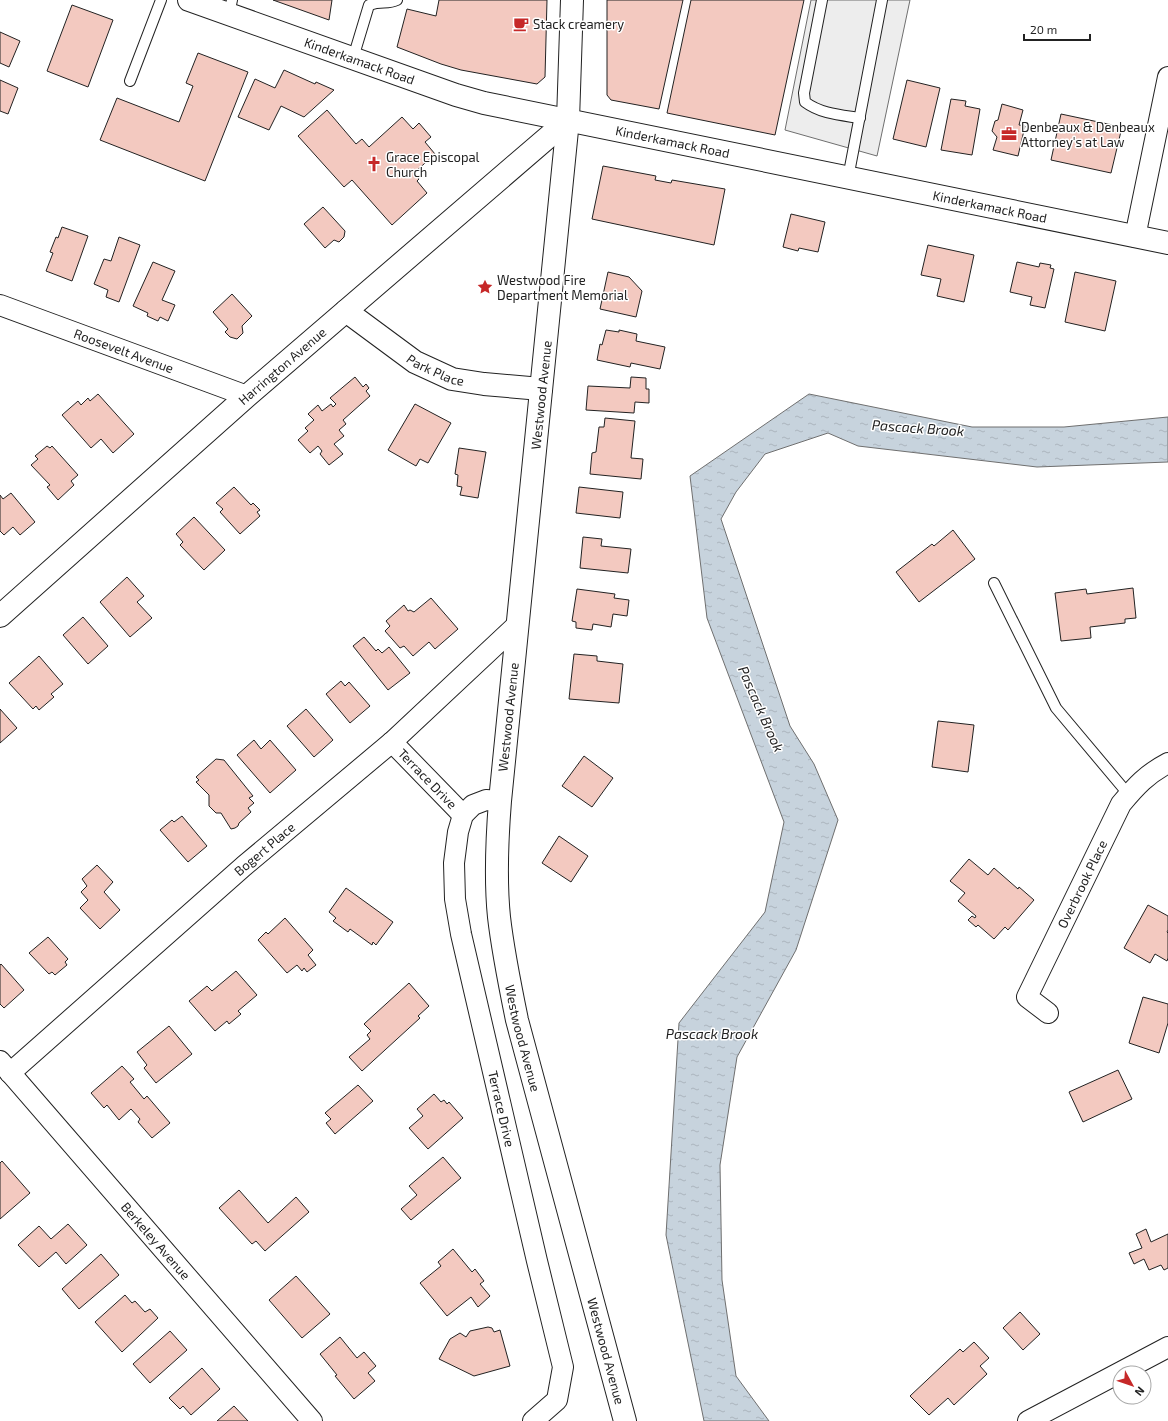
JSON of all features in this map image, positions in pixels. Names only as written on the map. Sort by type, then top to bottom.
[{"type":"street","name":"Kinderkamack Road","points":[[189,0],[230,7],[353,58],[456,95],[484,103],[1168,244]]},
{"type":"street","name":"Westwood Avenue","points":[[572,0],[568,120],[517,625],[496,853],[499,916],[506,969],[517,1020],[625,1421]]},
{"type":"street","points":[[1135,237],[1168,77]]},
{"type":"street","name":"Harrington Avenue","points":[[0,616],[247,396],[568,120]]},
{"type":"street","name":"Roosevelt Avenue","points":[[0,305],[247,396]]},
{"type":"street","name":"Park Place","points":[[346,311],[415,362],[452,379],[484,384],[541,389]]},
{"type":"street","name":"Bogert Place","points":[[5,1067],[392,742],[517,625]]},
{"type":"street","name":"Terrace Drive","points":[[392,742],[463,815]]},
{"type":"street","name":"Overbrook Place","points":[[1048,1013],[1026,997],[1121,804],[1136,786],[1154,770],[1168,763]]},
{"type":"street","name":"Terrace Drive","points":[[500,800],[486,800],[473,805],[463,815],[458,832],[454,863],[455,899],[463,941],[563,1367],[557,1400],[533,1421]]},
{"type":"street","name":"Berkeley Avenue","points":[[5,1067],[312,1421]]},
{"type":"street","points":[[1028,1421],[1168,1347]]},
{"type":"lane","points":[[130,81],[161,0]]},
{"type":"lane","points":[[353,58],[368,3],[377,0],[393,2],[397,0]]},
{"type":"lane","points":[[822,0],[804,93],[805,102],[812,108],[824,112],[860,118]]},
{"type":"lane","points":[[848,178],[882,0]]},
{"type":"lane","points":[[994,583],[1056,708],[1129,795]]},
{"type":"shaded area","points":[[811,0],[910,0],[877,156],[785,130]]},
{"type":"water","name":"Pascack Brook","points":[[809,394],[972,427],[1064,427],[1168,417],[1168,462],[1037,467],[858,446],[828,433],[765,454],[736,492],[721,519],[790,726],[814,764],[838,820],[796,950],[737,1057],[720,1165],[722,1280],[736,1376],[769,1421],[704,1421],[666,1235],[679,1023],[765,912],[784,822],[707,618],[690,476]]},
{"type":"building","points":[[273,0],[332,0],[329,20]]},
{"type":"building","points":[[439,0],[547,0],[545,77],[537,84],[461,70],[397,47],[407,9],[436,16]]},
{"type":"building","points":[[607,0],[683,0],[659,109],[611,100],[607,95]]},
{"type":"building","points":[[691,0],[804,0],[775,135],[667,113]]},
{"type":"building","points":[[72,5],[113,20],[88,87],[47,71]]},
{"type":"building","points":[[0,32],[20,41],[9,67],[0,63]]},
{"type":"building","points":[[198,53],[248,72],[205,181],[100,140],[117,98],[179,122],[193,86],[186,83]]},
{"type":"building","points":[[284,70],[315,84],[316,82],[334,90],[304,117],[281,106],[269,130],[238,117],[255,79],[275,88]]},
{"type":"building","points":[[0,80],[18,88],[8,114],[0,111]]},
{"type":"building","points":[[907,80],[940,88],[926,147],[893,139]]},
{"type":"building","points":[[951,99],[966,101],[965,106],[980,109],[972,155],[941,150]]},
{"type":"building","points":[[1002,104],[1023,110],[1019,125],[1025,126],[1018,156],[993,150],[997,137],[992,131],[995,121],[998,120]]},
{"type":"building","name":"Grace Episcopal Church","points":[[327,110],[356,144],[362,139],[369,147],[402,117],[413,129],[419,123],[431,137],[425,142],[435,154],[414,173],[419,179],[417,181],[427,193],[392,225],[352,180],[344,187],[298,136]]},
{"type":"building","points":[[1061,114],[1122,127],[1111,173],[1051,160]]},
{"type":"building","points":[[603,166],[656,176],[655,180],[671,183],[672,180],[725,189],[714,245],[592,219]]},
{"type":"building","points":[[323,207],[345,231],[344,237],[339,242],[334,240],[325,248],[304,224]]},
{"type":"building","points":[[791,214],[825,222],[818,252],[799,248],[798,251],[783,247]]},
{"type":"building","points":[[62,227],[88,236],[72,281],[46,271],[53,253],[50,252]]},
{"type":"building","points":[[119,237],[140,245],[119,302],[106,297],[108,290],[94,284],[104,259],[111,261]]},
{"type":"building","points":[[928,245],[974,255],[964,302],[937,296],[941,279],[921,275]]},
{"type":"building","points":[[153,262],[175,271],[162,300],[175,305],[168,321],[160,317],[158,321],[147,316],[148,313],[133,306]]},
{"type":"building","points":[[1017,262],[1039,267],[1040,263],[1051,265],[1050,268],[1054,269],[1045,308],[1030,305],[1032,297],[1010,292]]},
{"type":"building","points":[[608,272],[629,277],[642,291],[636,317],[600,309]]},
{"type":"building","points":[[1075,272],[1116,281],[1105,331],[1065,322]]},
{"type":"building","points":[[232,294],[252,316],[242,326],[243,333],[237,339],[230,337],[225,332],[228,329],[213,312]]},
{"type":"building","points":[[606,330],[619,332],[619,330],[637,334],[636,341],[665,347],[660,369],[631,363],[630,367],[597,360],[600,344],[602,345]]},
{"type":"building","points":[[355,377],[363,387],[366,384],[369,388],[366,391],[370,396],[343,420],[346,424],[339,430],[344,436],[334,444],[343,454],[329,465],[320,454],[322,451],[318,446],[310,453],[298,440],[308,431],[305,428],[314,420],[308,414],[318,405],[322,411],[331,404],[333,407],[336,404],[330,398]]},
{"type":"building","points":[[631,377],[646,378],[646,389],[649,389],[649,403],[635,402],[634,413],[586,410],[588,386],[630,388]]},
{"type":"building","points":[[98,394],[134,434],[113,453],[101,439],[91,448],[62,415],[78,401],[81,405],[88,398],[90,401]]},
{"type":"building","points":[[415,404],[451,423],[428,463],[420,459],[416,466],[388,450]]},
{"type":"building","points":[[605,418],[635,421],[631,458],[643,459],[641,479],[590,474],[592,453],[596,452],[599,427],[604,427]]},
{"type":"building","points":[[47,446],[50,448],[52,446],[78,475],[71,481],[74,485],[58,500],[47,487],[50,485],[31,465],[38,459],[35,456]]},
{"type":"building","points":[[459,448],[486,452],[478,498],[460,495],[462,487],[457,486],[458,475],[455,474]]},
{"type":"building","points":[[234,487],[251,505],[253,503],[260,510],[257,512],[260,516],[240,534],[220,512],[223,509],[216,503]]},
{"type":"building","points":[[579,487],[623,492],[620,518],[576,513]]},
{"type":"building","points":[[11,493],[35,522],[20,535],[13,527],[4,535],[0,531],[0,495],[3,499]]},
{"type":"building","points":[[194,517],[225,550],[204,570],[180,545],[183,542],[176,534]]},
{"type":"building","points":[[953,530],[975,559],[919,602],[896,572],[932,544],[934,546]]},
{"type":"building","points":[[583,537],[602,539],[601,546],[631,549],[628,573],[580,568]]},
{"type":"building","points":[[127,577],[144,596],[137,602],[152,618],[130,637],[100,602]]},
{"type":"building","points":[[1133,588],[1136,618],[1125,619],[1125,623],[1090,627],[1091,638],[1061,641],[1055,593],[1086,589],[1087,594]]},
{"type":"building","points":[[577,589],[615,594],[614,598],[629,600],[627,616],[613,614],[611,627],[593,624],[592,630],[576,628],[576,622],[572,621]]},
{"type":"building","points":[[431,598],[458,629],[435,649],[429,642],[413,656],[404,646],[400,648],[385,631],[390,626],[386,621],[404,605],[408,611],[410,610],[414,612]]},
{"type":"building","points":[[83,617],[108,646],[88,664],[63,635]]},
{"type":"building","points":[[364,637],[376,651],[378,649],[382,653],[389,647],[410,673],[388,690],[353,646]]},
{"type":"building","points":[[574,654],[597,656],[597,661],[623,664],[619,703],[569,699]]},
{"type":"building","points":[[39,656],[63,684],[51,694],[54,697],[39,710],[36,706],[33,709],[9,683]]},
{"type":"building","points":[[341,681],[345,686],[349,682],[370,706],[350,723],[326,694]]},
{"type":"building","points":[[0,709],[17,728],[0,743]]},
{"type":"building","points":[[306,709],[333,740],[314,757],[287,726]]},
{"type":"building","points":[[938,721],[974,725],[968,772],[932,767]]},
{"type":"building","points":[[254,740],[261,749],[270,740],[296,770],[270,793],[237,755]]},
{"type":"building","points":[[584,756],[613,778],[592,807],[562,786]]},
{"type":"building","points":[[216,759],[224,760],[253,796],[249,798],[254,803],[248,808],[251,812],[239,823],[238,826],[231,829],[221,813],[216,813],[209,806],[209,795],[196,782],[199,780],[196,777]]},
{"type":"building","points":[[182,816],[207,846],[188,862],[160,830],[172,820],[174,822]]},
{"type":"building","points":[[559,836],[588,856],[571,882],[542,863]]},
{"type":"building","points":[[969,859],[988,875],[994,868],[1018,889],[1019,887],[1034,900],[1008,930],[1005,927],[994,939],[978,925],[976,927],[968,920],[972,916],[975,918],[976,916],[958,901],[965,893],[950,881]]},
{"type":"building","points":[[97,865],[113,882],[104,892],[120,910],[100,929],[80,908],[88,900],[81,892],[87,886],[82,879]]},
{"type":"building","points":[[346,888],[393,922],[376,945],[373,942],[372,945],[350,929],[348,932],[333,921],[336,918],[329,912]]},
{"type":"building","points":[[1148,905],[1168,916],[1167,961],[1155,954],[1150,963],[1124,948]]},
{"type":"building","points":[[285,918],[313,950],[308,955],[316,965],[307,972],[304,968],[302,971],[297,965],[287,973],[258,940],[266,932],[268,934]]},
{"type":"building","points":[[48,937],[68,959],[65,962],[67,965],[55,975],[52,972],[49,974],[29,953]]},
{"type":"building","points":[[1,964],[24,990],[4,1008],[0,1004]]},
{"type":"building","points":[[236,971],[257,995],[238,1011],[241,1014],[229,1024],[227,1021],[215,1031],[189,1001],[207,986],[212,991]]},
{"type":"building","points":[[409,983],[429,1006],[418,1016],[420,1018],[362,1071],[349,1057],[370,1039],[367,1035],[371,1031],[364,1024]]},
{"type":"building","points":[[1143,997],[1168,1004],[1168,1023],[1159,1053],[1129,1043]]},
{"type":"building","points":[[169,1026],[192,1054],[156,1083],[144,1068],[147,1065],[137,1052]]},
{"type":"building","points":[[122,1066],[134,1079],[130,1082],[144,1099],[147,1096],[170,1123],[152,1138],[138,1122],[140,1119],[131,1109],[119,1120],[107,1105],[104,1108],[91,1093]]},
{"type":"building","points":[[1118,1070],[1132,1099],[1083,1122],[1069,1092]]},
{"type":"building","points":[[358,1085],[373,1101],[335,1134],[326,1123],[331,1119],[325,1113]]},
{"type":"building","points":[[434,1094],[441,1102],[444,1100],[447,1104],[449,1102],[463,1118],[428,1149],[409,1128],[423,1116],[417,1109]]},
{"type":"building","points":[[443,1157],[461,1178],[411,1220],[401,1209],[417,1195],[409,1186]]},
{"type":"building","points":[[2,1161],[30,1193],[0,1219],[0,1163]]},
{"type":"building","points":[[239,1190],[268,1223],[296,1197],[309,1212],[265,1251],[256,1241],[252,1244],[219,1208]]},
{"type":"building","points":[[68,1224],[87,1245],[66,1264],[56,1252],[39,1267],[18,1245],[39,1226],[51,1239]]},
{"type":"building","points":[[1146,1229],[1151,1242],[1168,1234],[1168,1268],[1164,1270],[1161,1265],[1149,1270],[1144,1259],[1134,1264],[1129,1253],[1142,1248],[1136,1234]]},
{"type":"building","points":[[453,1249],[472,1272],[475,1269],[484,1281],[480,1284],[490,1296],[478,1307],[471,1297],[447,1316],[420,1283],[441,1266],[438,1262]]},
{"type":"building","points":[[101,1254],[119,1275],[79,1309],[62,1289]]},
{"type":"building","points":[[296,1276],[330,1314],[302,1338],[269,1300]]},
{"type":"building","points":[[125,1295],[132,1303],[135,1301],[145,1312],[150,1309],[158,1318],[122,1352],[95,1322]]},
{"type":"building","points":[[1020,1312],[1040,1334],[1023,1350],[1003,1328]]},
{"type":"building","points":[[488,1327],[492,1328],[494,1332],[500,1330],[510,1366],[474,1376],[439,1359],[450,1339],[460,1333],[466,1337],[470,1331]]},
{"type":"building","points":[[170,1331],[187,1350],[150,1383],[133,1364]]},
{"type":"building","points":[[340,1337],[357,1358],[364,1352],[376,1366],[368,1373],[375,1381],[354,1399],[335,1376],[337,1375],[320,1354]]},
{"type":"building","points":[[974,1342],[989,1358],[980,1366],[987,1374],[954,1405],[948,1398],[929,1415],[910,1396],[960,1349],[963,1352]]},
{"type":"building","points":[[202,1368],[220,1389],[191,1415],[183,1406],[180,1409],[169,1398]]},
{"type":"building","points":[[234,1406],[248,1421],[217,1421]]},
{"type":"place","name":"Stack creamery","points":[[521,24]]},
{"type":"place","name":"Denbeaux & Denbeaux Attorney's at Law","points":[[1009,134]]},
{"type":"place","name":"Grace Episcopal Church","points":[[374,164]]},
{"type":"place","name":"Westwood Fire Department Memorial","points":[[485,287]]}]
